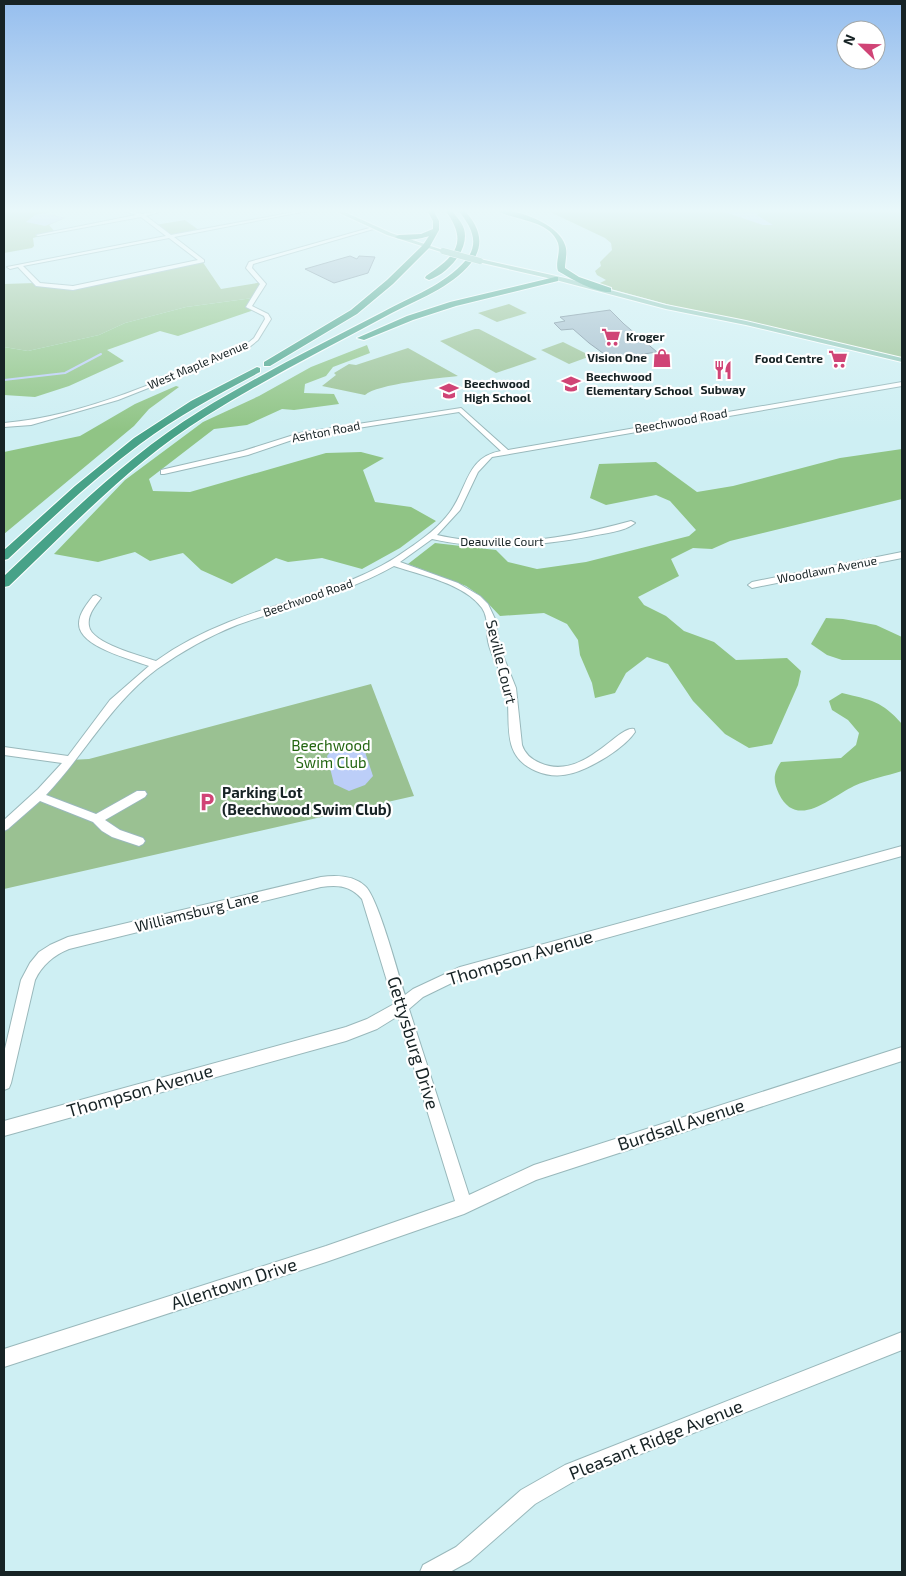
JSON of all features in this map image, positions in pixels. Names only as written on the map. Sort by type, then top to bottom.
[{"type":"highway","points":[[267,364],[365,304],[388,284]]},
{"type":"highway","points":[[4,556],[92,476],[157,426],[267,364],[402,295],[421,284]]},
{"type":"highway","points":[[4,583],[132,465],[201,414],[404,304],[437,284]]},
{"type":"highway","points":[[201,414],[352,342],[410,318],[453,304],[536,284]]},
{"type":"highway","points":[[589,284],[608,290]]},
{"type":"main road","points":[[573,284],[658,305],[692,311]]},
{"type":"main road","points":[[577,284],[902,360]]},
{"type":"street","points":[[36,284],[38,286],[69,288],[91,284]]},
{"type":"street","name":"West Maple Avenue","points":[[4,425],[31,423],[116,399],[245,348],[256,339],[268,319],[266,315],[249,307],[263,284]]},
{"type":"street","name":"Beechwood Road","points":[[4,826],[38,796],[70,760],[109,707],[140,678],[157,665],[208,635],[233,624],[365,578],[393,563],[430,536],[456,509],[482,459],[505,451],[902,384]]},
{"type":"street","name":"Ashton Road","points":[[164,472],[245,453],[300,435],[461,410],[505,451]]},
{"type":"street","name":"Deauville Court","points":[[430,536],[454,542],[534,544],[618,528],[631,523]]},
{"type":"street","name":"Woodlawn Avenue","points":[[752,585],[902,555]]},
{"type":"street","name":"Seville Court","points":[[393,563],[458,586],[475,596],[485,606],[489,612],[496,652],[511,688],[519,751],[527,762],[547,771],[572,769],[602,756],[630,732]]},
{"type":"street","points":[[96,598],[84,616],[83,622],[83,628],[91,639],[157,665]]},
{"type":"street","points":[[4,751],[70,760]]},
{"type":"street","points":[[97,819],[141,794]]},
{"type":"street","points":[[38,796],[97,819],[104,827],[119,836],[140,840]]},
{"type":"street","name":"Thompson Avenue","points":[[4,1129],[346,1034],[372,1024],[401,1007],[418,993],[460,973],[902,851]]},
{"type":"street","name":"Williamsburg Lane","points":[[4,1083],[28,980],[42,957],[54,948],[320,882],[336,880],[355,885]]},
{"type":"street","name":"Gettysburg Drive","points":[[355,885],[367,896],[464,1206]]},
{"type":"street","name":"Burdsall Avenue","points":[[464,1206],[534,1174],[902,1054]]},
{"type":"street","name":"Allentown Drive","points":[[4,1358],[326,1254],[464,1206]]},
{"type":"street","name":"Pleasant Ridge Avenue","points":[[430,1572],[463,1554],[528,1497],[572,1472],[902,1341]]},
{"type":"green space","points":[[4,284],[38,284],[66,288],[88,284],[217,284],[221,289],[262,284],[253,298],[186,307],[125,323],[99,335],[28,351],[4,347]]},
{"type":"green space","points":[[902,284],[902,360],[692,311],[596,285]]},
{"type":"green space","points":[[253,298],[249,305],[254,310],[178,336],[160,331],[107,350],[124,361],[69,386],[35,397],[4,395],[4,347],[28,351],[99,335],[125,323],[186,307]]},
{"type":"green space","points":[[509,304],[527,313],[497,322],[478,313]]},
{"type":"green space","points":[[479,329],[537,359],[496,373],[440,341]]},
{"type":"green space","points":[[563,342],[591,356],[569,364],[541,350]]},
{"type":"green space","points":[[367,345],[370,353],[333,367],[326,376],[305,384],[304,393],[334,394],[339,404],[294,410],[282,409],[247,425],[214,429],[149,479],[153,491],[190,492],[326,453],[361,452],[384,458],[363,470],[375,502],[411,507],[436,521],[400,548],[362,569],[322,558],[288,562],[276,558],[232,584],[201,570],[183,553],[150,561],[135,552],[98,562],[54,554],[125,480],[203,422],[259,396],[311,367]]},
{"type":"green space","points":[[408,348],[458,376],[395,385],[372,391],[365,395],[322,386],[336,375],[334,373],[349,364],[356,365]]},
{"type":"green space","points":[[176,386],[179,387],[149,409],[134,426],[4,534],[4,452],[80,436],[135,404]]},
{"type":"green space","points":[[902,449],[902,499],[730,541],[712,549],[693,548],[671,559],[679,576],[638,597],[644,605],[666,616],[684,631],[714,642],[736,660],[787,658],[801,671],[798,685],[772,744],[749,748],[725,734],[693,701],[668,664],[647,657],[626,673],[615,693],[595,698],[592,683],[580,655],[578,640],[567,624],[544,613],[500,616],[482,597],[466,586],[408,564],[435,543],[496,550],[508,562],[537,569],[586,562],[689,536],[696,530],[670,501],[656,495],[606,505],[590,498],[599,464],[656,462],[697,492],[733,486],[840,458]]},
{"type":"green space","points":[[826,618],[876,625],[902,637],[902,660],[842,660],[827,655],[811,644]]},
{"type":"green space","name":"Beechwood Swim Club","points":[[371,684],[414,796],[4,889],[4,826],[16,817],[70,760],[89,759]]},
{"type":"green space","points":[[842,693],[875,702],[888,710],[902,724],[902,771],[860,784],[815,808],[795,810],[786,805],[779,794],[775,778],[776,770],[781,762],[841,758],[856,745],[859,733],[848,720],[832,710],[829,701]]},
{"type":"water","points":[[350,742],[364,749],[373,776],[365,785],[349,791],[334,784],[327,756],[335,746]]},
{"type":"building","name":"Kroger","points":[[610,310],[657,352],[611,359],[573,329],[561,330],[554,323],[565,321],[560,317]]},
{"type":"waterway","points":[[4,380],[65,373],[101,354]]},
{"type":"place","name":"Kroger","points":[[611,337]]},
{"type":"place","name":"Vision One","points":[[662,358]]},
{"type":"place","name":"Food Centre","points":[[838,359]]},
{"type":"place","name":"Subway","points":[[723,370]]},
{"type":"place","name":"Beechwood Elementary School","points":[[571,384]]},
{"type":"place","name":"Beechwood High School","points":[[449,391]]},
{"type":"place","name":"Parking Lot (Beechwood Swim Club)","points":[[207,802]]}]
